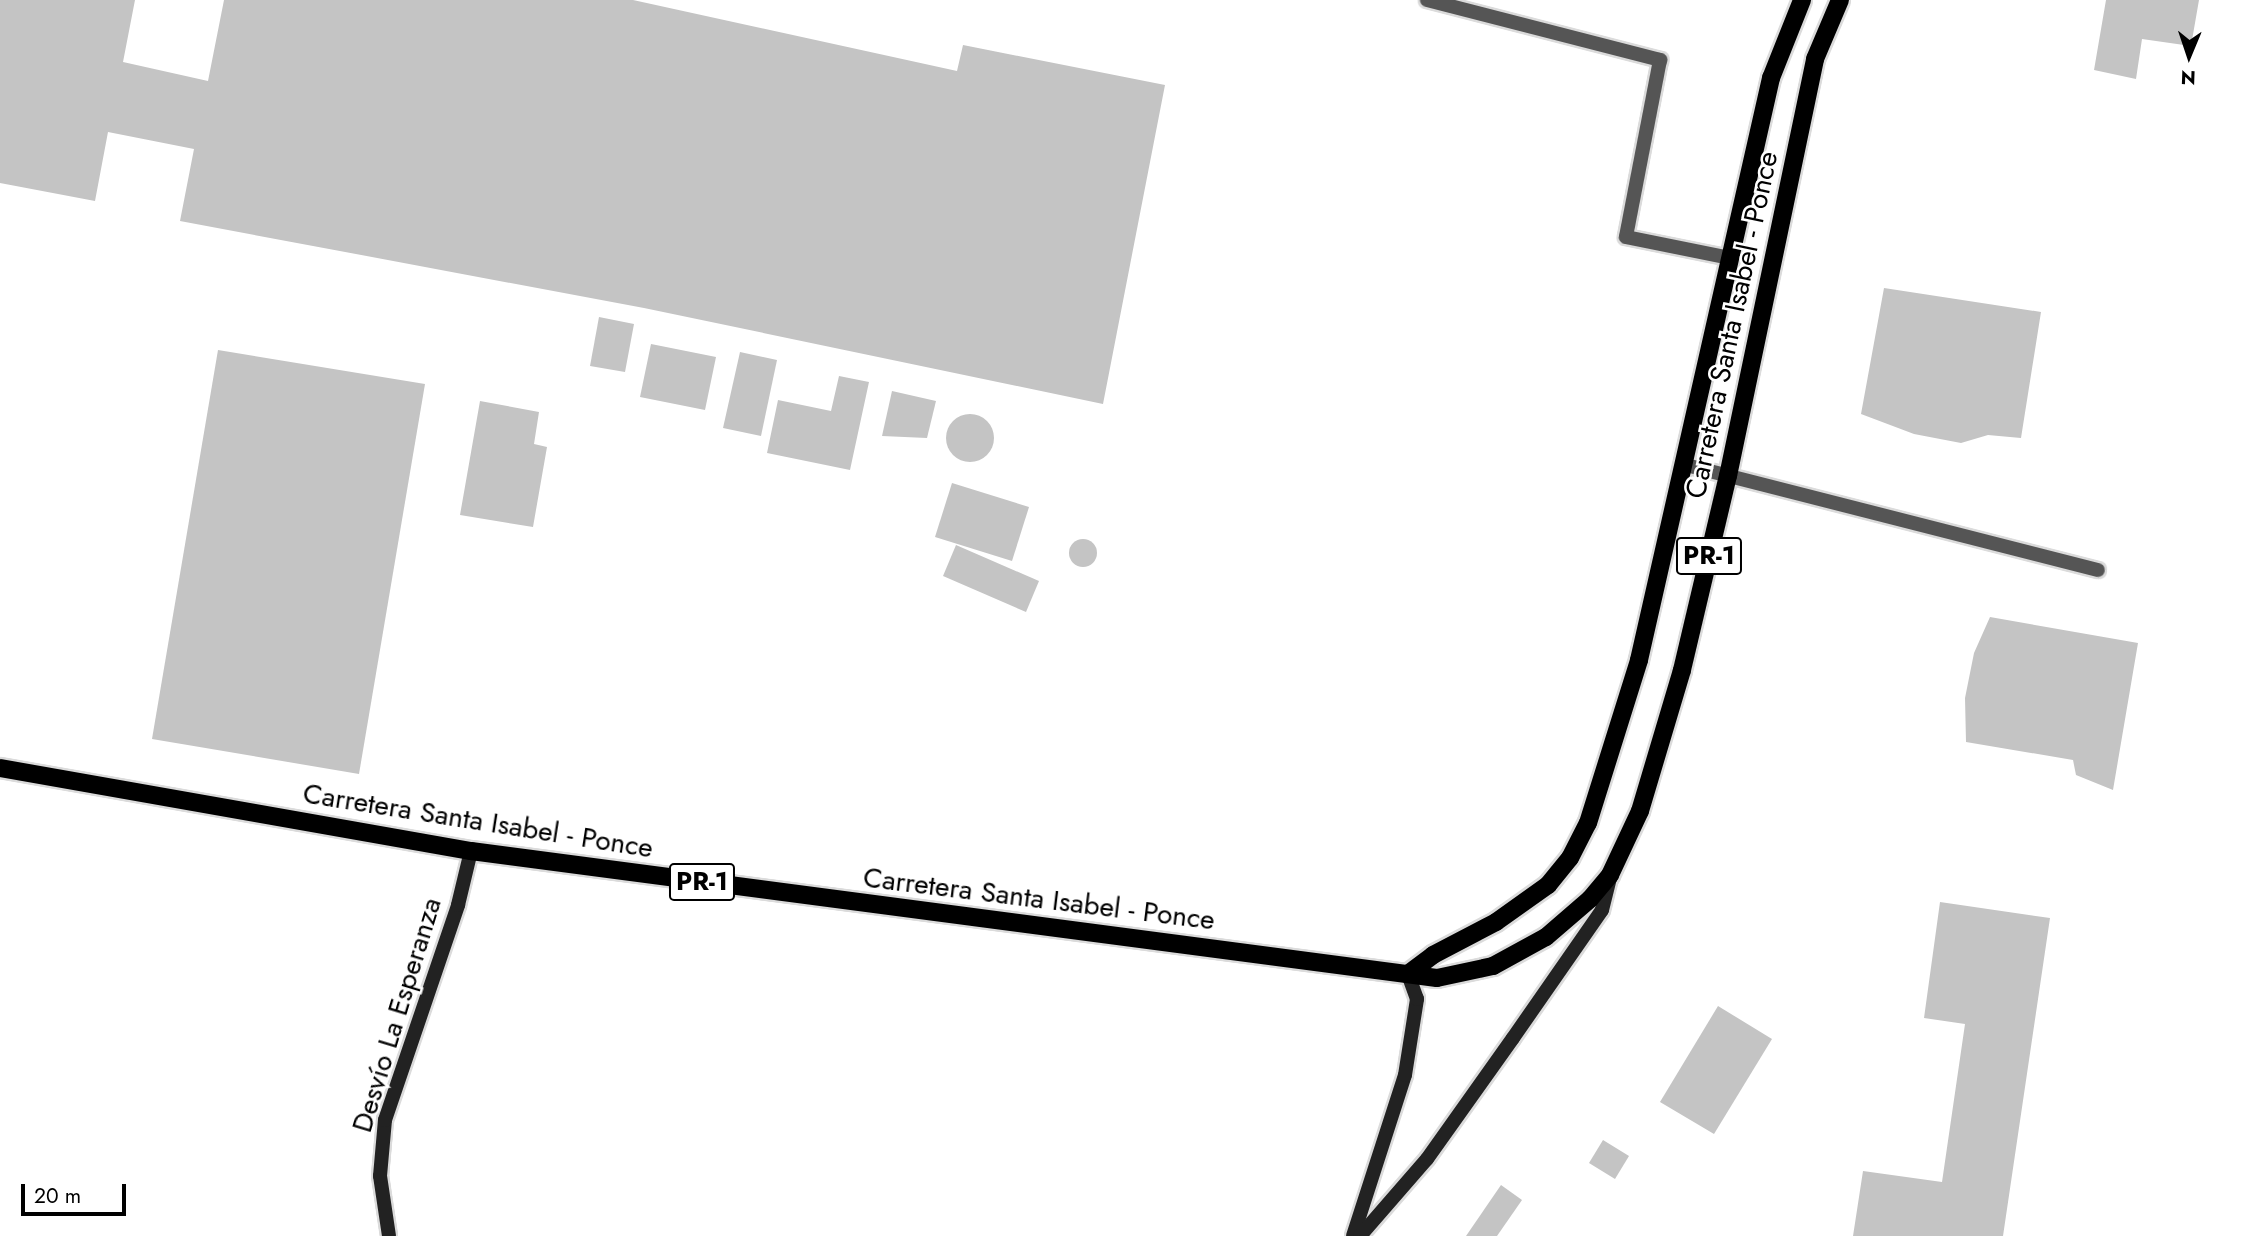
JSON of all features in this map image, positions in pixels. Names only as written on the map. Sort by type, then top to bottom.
[{"type":"main road","name":"Carretera Santa Isabel - Ponce","points":[[1408,974],[1433,955],[1528,901],[1570,858],[1611,758],[1686,466],[1771,78],[1802,0]]},
{"type":"main road","name":"Carretera Santa Isabel - Ponce","points":[[0,768],[471,851],[1437,978],[1470,975],[1514,956],[1564,922],[1611,875],[1640,811],[1682,670],[1728,476],[1815,59],[1840,0]]},
{"type":"main road","name":"Desvío La Esperanza","points":[[389,1236],[380,1176],[385,1120],[458,905],[471,851]]},
{"type":"main road","points":[[1360,1236],[1427,1159],[1573,952],[1602,910],[1611,875]]},
{"type":"main road","points":[[1353,1236],[1405,1075],[1417,999],[1408,974]]},
{"type":"lane","points":[[1427,0],[1660,60],[1626,237],[1730,258]]},
{"type":"lane","points":[[1686,466],[2098,570]]},
{"type":"building","points":[[0,0],[135,0],[123,62],[208,81],[224,0],[633,0],[957,71],[963,45],[1165,85],[1103,404],[644,308],[180,221],[194,149],[108,132],[95,201],[0,183]]},
{"type":"building","points":[[2106,0],[2199,0],[2191,46],[2142,39],[2136,79],[2094,70]]},
{"type":"building","points":[[1884,288],[2041,312],[2021,438],[1988,435],[1961,443],[1914,434],[1861,414]]},
{"type":"building","points":[[599,317],[634,324],[625,372],[590,366]]},
{"type":"building","points":[[651,344],[716,357],[705,410],[640,397]]},
{"type":"building","points":[[218,350],[425,384],[359,774],[152,739]]},
{"type":"building","points":[[740,352],[777,360],[761,436],[723,428]]},
{"type":"building","points":[[839,376],[869,382],[850,470],[767,453],[778,400],[831,411]]},
{"type":"building","points":[[892,391],[936,401],[927,438],[882,436]]},
{"type":"building","points":[[480,401],[539,412],[534,444],[547,447],[533,527],[460,515]]},
{"type":"building","points":[[970,414],[987,421],[994,438],[987,455],[970,462],[953,455],[946,438],[953,421]]},
{"type":"building","points":[[952,483],[1029,507],[1012,561],[935,537]]},
{"type":"building","points":[[1083,539],[1093,543],[1097,553],[1093,563],[1083,567],[1073,563],[1069,553],[1073,543]]},
{"type":"building","points":[[956,545],[1039,581],[1026,612],[943,576]]},
{"type":"building","points":[[1990,617],[2138,643],[2113,790],[2076,775],[2073,760],[1966,742],[1965,698],[1974,653]]},
{"type":"building","points":[[1940,902],[2050,918],[2003,1236],[1853,1236],[1863,1171],[1942,1182],[1965,1024],[1924,1018]]},
{"type":"building","points":[[1718,1006],[1772,1039],[1714,1134],[1660,1102]]},
{"type":"building","points":[[1603,1140],[1629,1156],[1615,1179],[1589,1163]]},
{"type":"building","points":[[1501,1185],[1522,1200],[1497,1236],[1466,1236]]}]
